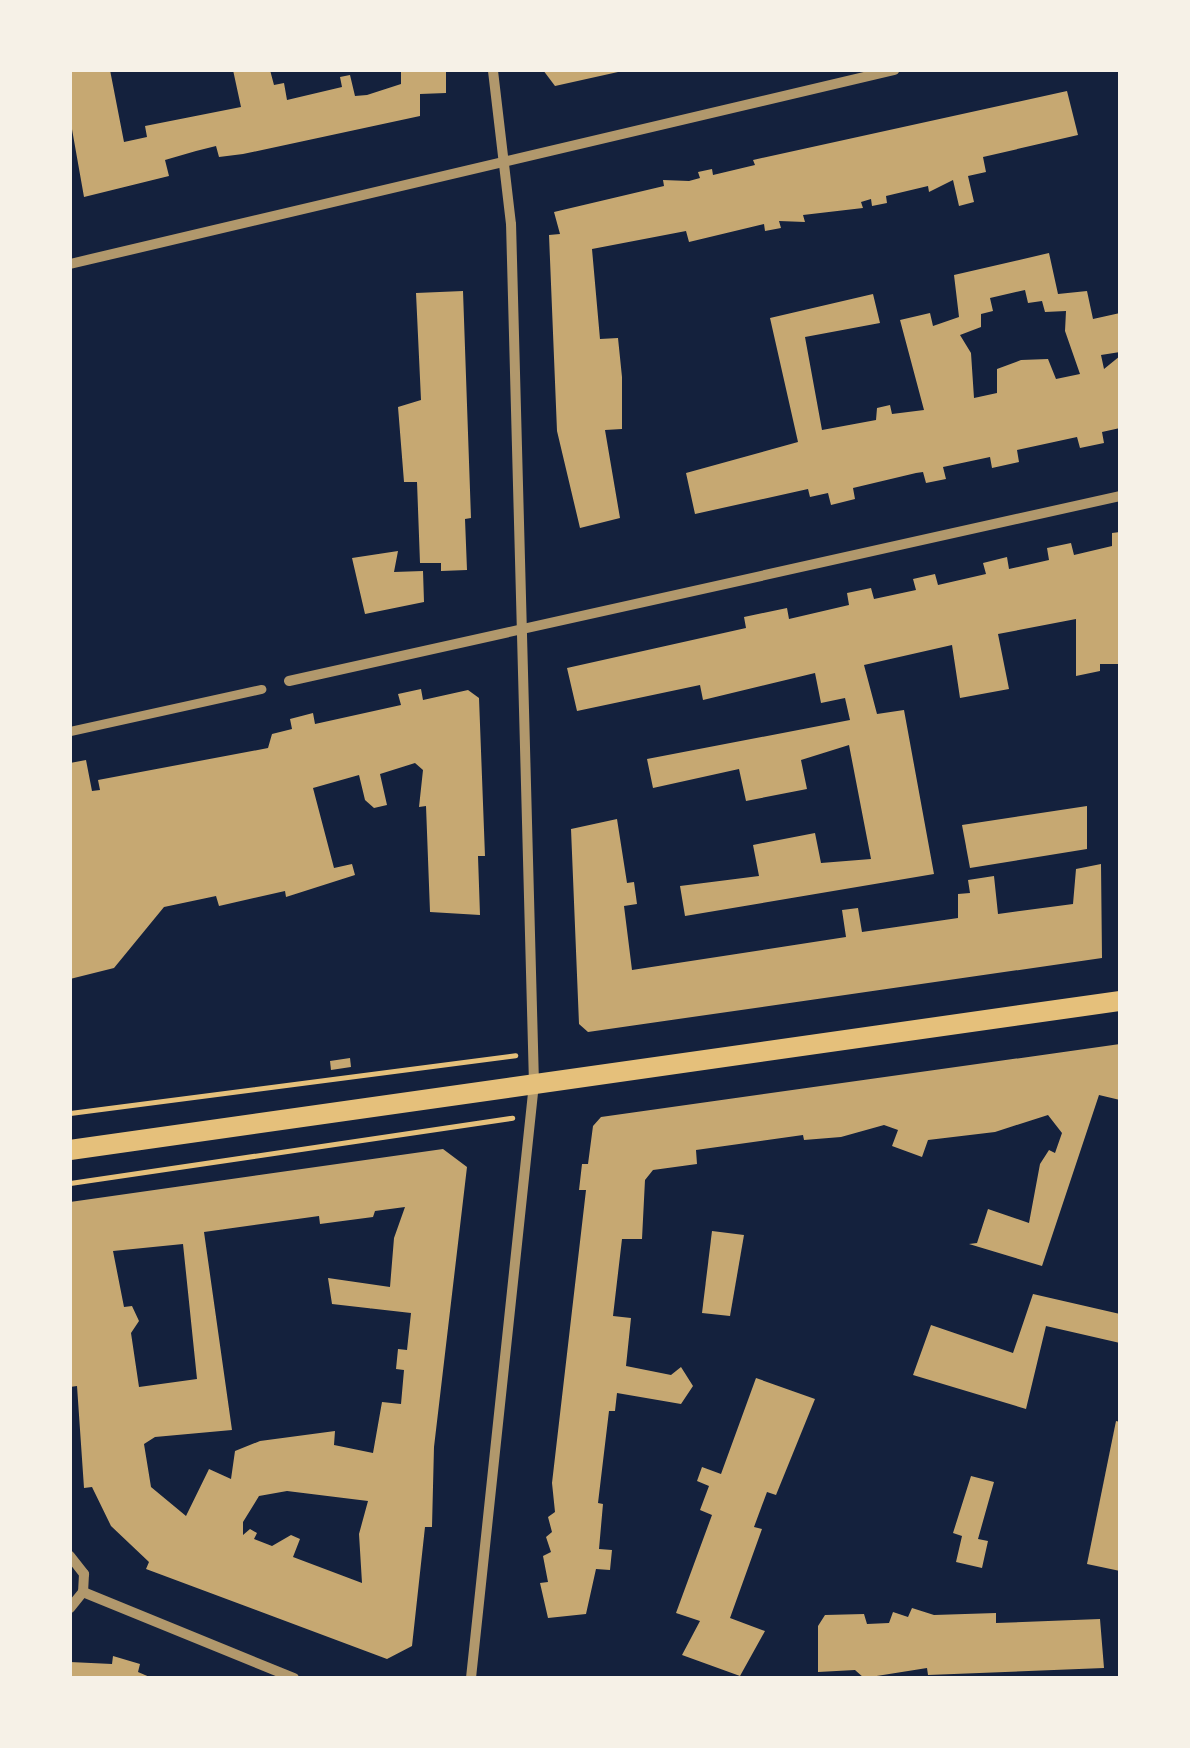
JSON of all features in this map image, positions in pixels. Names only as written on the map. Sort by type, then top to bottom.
[{"type":"main road","points":[[70,1150],[1120,1000]]},
{"type":"street","points":[[470,1678],[534,1084],[505,162],[493,70]]},
{"type":"street","points":[[70,264],[894,70]]},
{"type":"street","points":[[289,682],[1120,496]]},
{"type":"street","points":[[70,730],[261,689]]},
{"type":"street","points":[[70,1556],[84,1574],[83,1592],[70,1608]]},
{"type":"street","points":[[83,1592],[294,1678]]},
{"type":"path","points":[[70,1114],[480,1058]]},
{"type":"path","points":[[70,1182],[478,1125]]},
{"type":"building","points":[[70,70],[110,70],[124,142],[147,137],[145,126],[241,107],[233,70],[270,70],[274,85],[284,83],[287,100],[342,87],[340,77],[350,75],[355,96],[367,95],[401,84],[401,70],[446,70],[446,93],[420,94],[420,116],[243,154],[219,157],[216,146],[165,160],[169,176],[84,197],[70,118]]},
{"type":"building","points":[[543,70],[618,70],[618,72],[555,86]]},
{"type":"building","points":[[1067,91],[1078,135],[983,157],[986,172],[968,176],[974,202],[959,206],[953,180],[929,192],[928,186],[886,196],[887,203],[872,206],[871,199],[861,202],[863,208],[803,215],[805,222],[779,221],[781,228],[765,231],[764,224],[689,242],[686,231],[592,249],[600,339],[618,338],[622,429],[605,430],[620,518],[580,528],[557,431],[549,235],[560,234],[554,212],[664,186],[663,180],[689,181],[700,178],[698,172],[712,169],[713,175],[755,165],[753,160]]},
{"type":"building","points":[[1049,253],[1058,294],[1087,291],[1093,319],[1120,313],[1120,352],[1101,355],[1104,369],[1120,356],[1120,428],[1102,432],[1104,443],[1080,448],[1077,437],[1017,450],[1019,462],[992,468],[990,457],[943,467],[946,479],[926,483],[923,472],[853,488],[855,499],[831,505],[828,493],[810,497],[808,489],[695,514],[686,473],[798,442],[770,318],[873,294],[880,323],[805,337],[822,430],[876,420],[877,408],[890,405],[892,414],[924,410],[900,320],[930,313],[933,326],[959,317],[954,275]],"holes":[[[1025,290],[1028,303],[1042,301],[1045,312],[1066,311],[1065,331],[1080,374],[1056,379],[1048,359],[1021,360],[997,369],[997,393],[974,398],[971,353],[960,335],[981,327],[981,314],[993,311],[990,298]]]},
{"type":"building","points":[[463,291],[471,518],[465,519],[467,570],[441,571],[441,563],[420,563],[417,482],[404,482],[398,407],[421,400],[416,293]]},
{"type":"building","points":[[1120,532],[1120,664],[1100,664],[1100,671],[1076,676],[1076,619],[998,634],[1009,689],[960,698],[952,645],[864,665],[877,714],[904,710],[934,874],[685,916],[680,886],[759,876],[753,845],[815,833],[821,863],[871,859],[849,745],[801,760],[807,789],[746,801],[739,769],[653,788],[647,759],[850,720],[845,698],[821,703],[815,673],[703,700],[700,685],[577,711],[567,668],[746,628],[744,617],[787,608],[789,619],[849,605],[847,593],[871,588],[874,599],[916,590],[913,579],[935,574],[938,585],[986,574],[983,563],[1007,557],[1009,569],[1049,560],[1047,548],[1071,543],[1074,555],[1112,546],[1112,533]]},
{"type":"building","points":[[398,551],[394,572],[423,571],[424,602],[365,614],[352,558]]},
{"type":"building","points":[[421,689],[423,700],[468,690],[479,698],[485,856],[478,856],[480,915],[430,912],[426,806],[419,807],[423,770],[415,763],[380,774],[387,805],[374,808],[365,800],[359,775],[313,788],[334,868],[352,864],[355,875],[286,897],[285,891],[219,906],[216,896],[164,907],[114,968],[70,979],[70,763],[86,760],[92,791],[100,790],[98,780],[268,748],[272,734],[292,729],[290,719],[313,713],[315,724],[401,705],[398,694]]},
{"type":"building","points":[[1087,806],[1087,849],[970,868],[962,825]]},
{"type":"building","points":[[617,819],[627,883],[634,882],[637,904],[624,906],[632,970],[846,937],[842,910],[858,908],[862,932],[958,918],[958,894],[970,893],[968,880],[994,876],[998,914],[1073,904],[1076,869],[1101,864],[1102,958],[588,1032],[579,1024],[571,829]]},
{"type":"building","points":[[1120,1044],[1120,1100],[1099,1095],[1042,1266],[969,1244],[977,1243],[988,1209],[1029,1223],[1040,1164],[1049,1150],[1055,1153],[1062,1133],[1048,1115],[995,1132],[928,1140],[922,1157],[892,1146],[898,1130],[884,1125],[841,1137],[804,1140],[803,1135],[696,1150],[697,1164],[653,1170],[645,1180],[642,1239],[622,1239],[613,1316],[631,1318],[626,1366],[671,1375],[681,1367],[693,1386],[681,1404],[617,1393],[615,1411],[609,1411],[598,1503],[603,1504],[599,1549],[612,1550],[610,1570],[596,1569],[586,1614],[548,1618],[540,1583],[548,1582],[543,1556],[551,1552],[546,1537],[552,1532],[548,1517],[555,1512],[552,1483],[586,1190],[579,1190],[582,1164],[588,1164],[593,1126],[601,1117]]},
{"type":"building","points":[[350,1058],[351,1067],[331,1070],[330,1061]]},
{"type":"building","points":[[443,1149],[467,1167],[434,1447],[432,1527],[425,1527],[412,1646],[387,1659],[146,1569],[149,1562],[111,1526],[92,1487],[84,1488],[77,1386],[70,1387],[70,1202]],"holes":[[[405,1207],[394,1238],[390,1287],[328,1278],[332,1304],[411,1313],[407,1350],[398,1349],[396,1369],[404,1370],[401,1404],[382,1402],[373,1453],[334,1445],[335,1431],[260,1441],[235,1451],[231,1479],[209,1469],[186,1516],[151,1487],[144,1444],[155,1437],[232,1430],[204,1232],[319,1216],[320,1224],[373,1217],[375,1211]],[[183,1244],[197,1379],[139,1387],[131,1333],[139,1321],[132,1306],[124,1307],[113,1251]],[[287,1491],[368,1501],[359,1534],[362,1583],[293,1557],[300,1539],[291,1535],[272,1546],[254,1539],[257,1533],[250,1529],[243,1535],[243,1522],[259,1496]]]},
{"type":"building","points":[[712,1231],[744,1235],[730,1316],[702,1313]]},
{"type":"building","points":[[1033,1294],[1120,1314],[1120,1343],[1046,1326],[1026,1409],[913,1375],[931,1325],[1013,1353]]},
{"type":"building","points":[[756,1378],[815,1399],[776,1495],[767,1492],[754,1527],[762,1529],[730,1618],[765,1631],[740,1676],[682,1655],[700,1621],[676,1613],[712,1515],[700,1510],[709,1486],[697,1481],[702,1467],[721,1474]]},
{"type":"building","points":[[1116,1421],[1120,1422],[1120,1571],[1087,1564]]},
{"type":"building","points":[[971,1476],[994,1482],[978,1539],[988,1541],[982,1568],[956,1562],[962,1536],[953,1533]]},
{"type":"building","points":[[912,1608],[934,1615],[996,1613],[996,1623],[1100,1619],[1104,1668],[928,1675],[927,1668],[864,1678],[855,1670],[818,1672],[818,1626],[825,1615],[864,1614],[867,1624],[889,1623],[893,1612],[908,1617]]},
{"type":"building","points":[[113,1656],[140,1664],[138,1672],[152,1678],[70,1678],[70,1662],[112,1664]]}]
